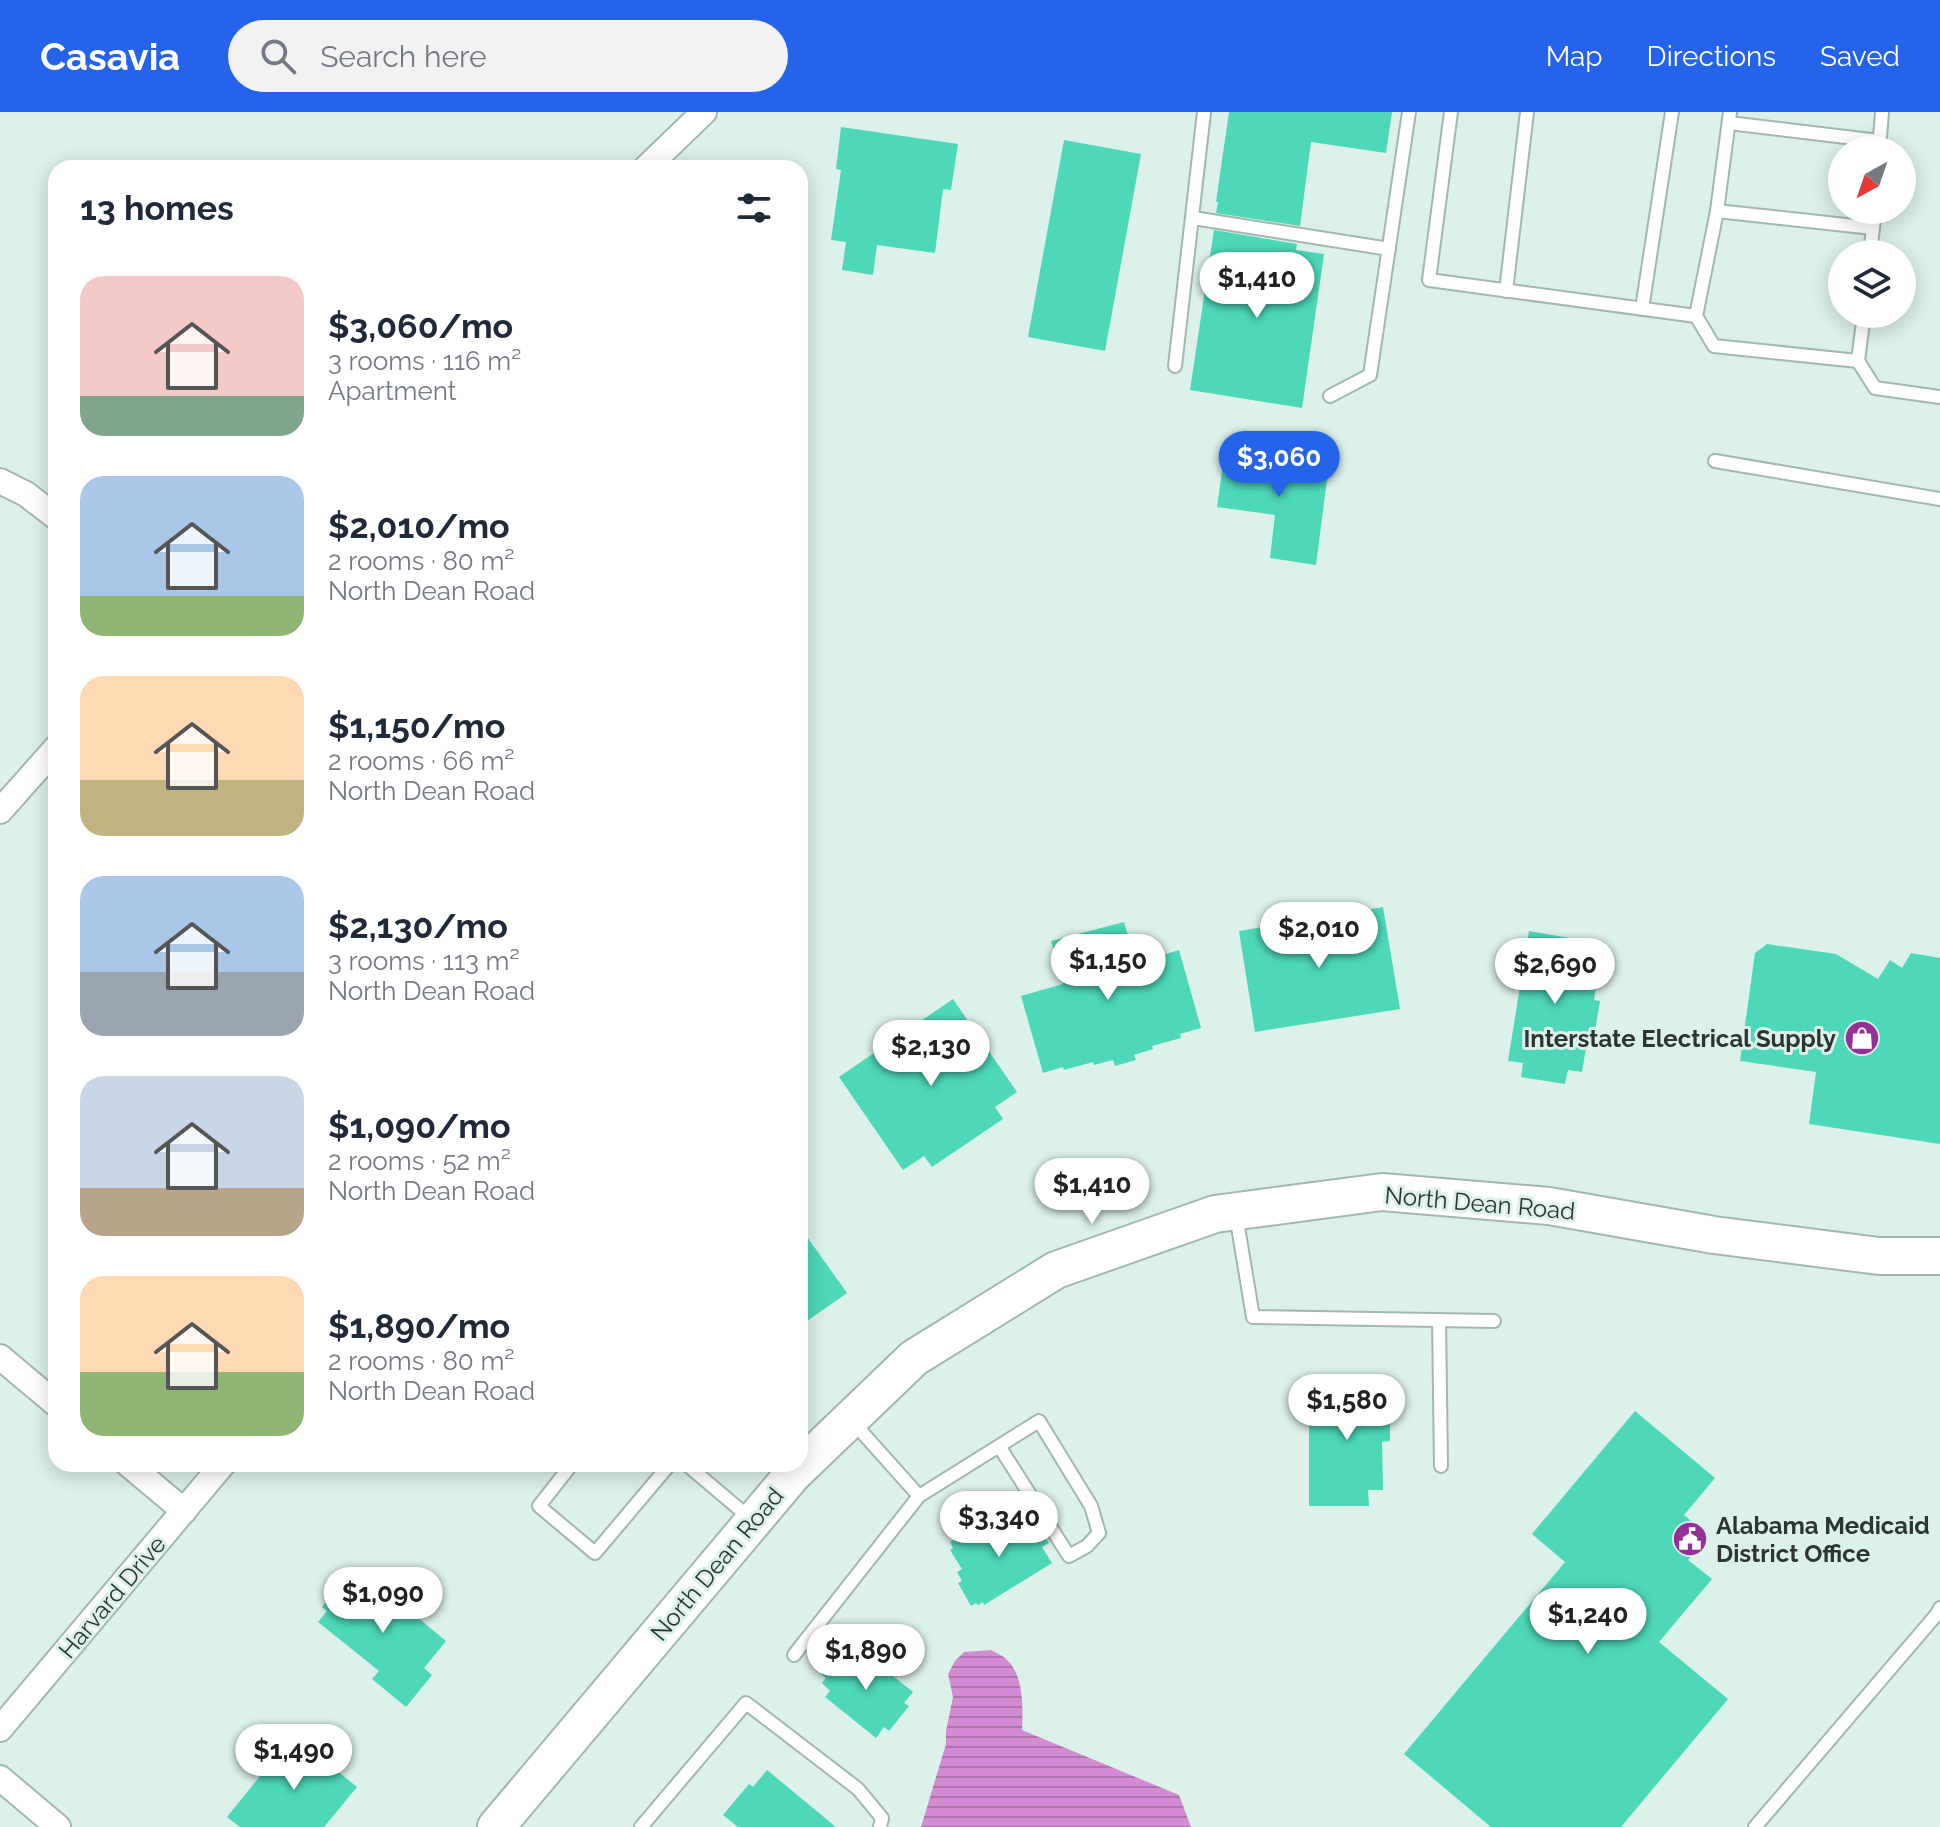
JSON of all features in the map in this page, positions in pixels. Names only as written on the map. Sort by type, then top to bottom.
[{"type":"street","points":[[654,160],[704,112]]},
{"type":"street","points":[[0,481],[26,494],[48,511]]},
{"type":"street","points":[[0,811],[48,757]]},
{"type":"street","name":"North Dean Road","points":[[808,1460],[914,1358],[1056,1270],[1215,1214],[1382,1192],[1549,1206],[1714,1235],[1879,1256],[1940,1256]]},
{"type":"street","points":[[0,1357],[48,1397]]},
{"type":"street","points":[[138,1472],[184,1511]]},
{"type":"street","name":"Harvard Drive","points":[[0,1729],[216,1472]]},
{"type":"street","name":"North Dean Road","points":[[496,1827],[795,1472]]},
{"type":"street","points":[[0,1778],[58,1827]]},
{"type":"lane","points":[[1175,366],[1204,112]]},
{"type":"lane","points":[[1330,396],[1370,375],[1409,112]]},
{"type":"lane","points":[[1451,112],[1429,280],[1696,316]]},
{"type":"lane","points":[[1506,291],[1527,112]]},
{"type":"lane","points":[[1642,309],[1672,112]]},
{"type":"lane","points":[[1880,136],[1882,112]]},
{"type":"lane","points":[[1828,136],[1730,117],[1717,211],[1696,316],[1714,346],[1858,361]]},
{"type":"lane","points":[[1717,211],[1873,228]]},
{"type":"lane","points":[[1193,218],[1389,249]]},
{"type":"lane","points":[[1872,240],[1873,224]]},
{"type":"lane","points":[[1862,328],[1858,361],[1875,388],[1940,397]]},
{"type":"lane","points":[[1715,461],[1940,499]]},
{"type":"lane","points":[[1236,1211],[1253,1317],[1494,1321]]},
{"type":"lane","points":[[1439,1320],[1441,1466]]},
{"type":"lane","points":[[850,1419],[919,1496]]},
{"type":"lane","points":[[794,1655],[919,1496],[999,1446],[1039,1421],[1091,1506],[1099,1533],[1087,1546],[1069,1556],[999,1446]]},
{"type":"lane","points":[[566,1472],[539,1506],[595,1553],[663,1472]]},
{"type":"lane","points":[[695,1472],[753,1522]]},
{"type":"lane","points":[[1755,1827],[1940,1608]]},
{"type":"lane","points":[[641,1827],[746,1703],[858,1789],[882,1818],[880,1827]]},
{"type":"shaded area","points":[[991,1650],[1006,1659],[1017,1676],[1022,1730],[1179,1795],[1191,1827],[921,1827],[946,1744],[953,1697],[948,1674],[964,1652]]},
{"type":"building","points":[[1229,112],[1392,112],[1386,153],[1311,142],[1300,226],[1216,213]]},
{"type":"building","points":[[841,127],[958,144],[951,190],[943,189],[935,253],[877,245],[873,275],[842,270],[846,242],[831,240],[841,170],[836,169]]},
{"type":"building","points":[[1064,140],[1141,154],[1105,351],[1028,337]]},
{"type":"building","points":[[1214,230],[1297,244],[1296,250],[1324,254],[1302,408],[1190,390]]},
{"type":"building","points":[[1225,450],[1329,464],[1316,565],[1270,558],[1275,515],[1217,507]]},
{"type":"building","points":[[1383,907],[1400,1009],[1255,1032],[1239,931]]},
{"type":"building","points":[[1124,922],[1136,963],[1179,950],[1201,1028],[1180,1034],[1181,1038],[1152,1046],[1153,1049],[1134,1055],[1136,1060],[1115,1066],[1113,1060],[1043,1073],[1021,996],[1063,984],[1051,941]]},
{"type":"building","points":[[1529,931],[1603,944],[1594,1000],[1600,1001],[1595,1031],[1589,1030],[1582,1072],[1568,1070],[1565,1084],[1521,1077],[1523,1063],[1508,1061]]},
{"type":"building","points":[[1767,944],[1836,954],[1878,979],[1890,960],[1902,968],[1911,953],[1940,958],[1940,1144],[1809,1124],[1816,1072],[1740,1061],[1755,953]]},
{"type":"building","points":[[953,999],[1017,1092],[995,1107],[1003,1119],[932,1167],[924,1156],[903,1170],[839,1077]]},
{"type":"building","points":[[808,1238],[847,1293],[808,1320]]},
{"type":"building","points":[[1390,1383],[1390,1441],[1382,1442],[1383,1490],[1368,1490],[1369,1506],[1309,1506],[1309,1384]]},
{"type":"building","points":[[1635,1411],[1715,1478],[1684,1515],[1702,1530],[1703,1542],[1688,1560],[1712,1579],[1659,1642],[1728,1699],[1621,1827],[1491,1827],[1404,1754],[1565,1562],[1532,1534]]},
{"type":"building","points":[[1021,1514],[1026,1522],[1033,1518],[1049,1543],[1042,1547],[1052,1563],[984,1605],[983,1602],[971,1606],[958,1583],[962,1581],[957,1572],[962,1569],[950,1550],[953,1548],[950,1542],[970,1529],[974,1529],[979,1536],[987,1531],[989,1534]]},
{"type":"building","points":[[360,1570],[446,1641],[424,1668],[432,1675],[406,1707],[372,1679],[379,1671],[318,1622],[327,1611],[322,1607],[339,1584],[344,1588]]},
{"type":"building","points":[[849,1652],[857,1659],[863,1652],[913,1692],[904,1703],[909,1706],[889,1731],[884,1727],[876,1738],[825,1697],[830,1691],[822,1683],[826,1678],[821,1674],[838,1653],[844,1658]]},
{"type":"building","points":[[293,1735],[357,1787],[324,1827],[240,1827],[227,1817]]},
{"type":"building","points":[[767,1770],[836,1827],[738,1827],[723,1815],[749,1784],[753,1787]]},
{"type":"place","name":"Interstate Electrical Supply","points":[[1862,1038]]},
{"type":"place","name":"Alabama Medicaid District Office","points":[[1690,1539]]}]
